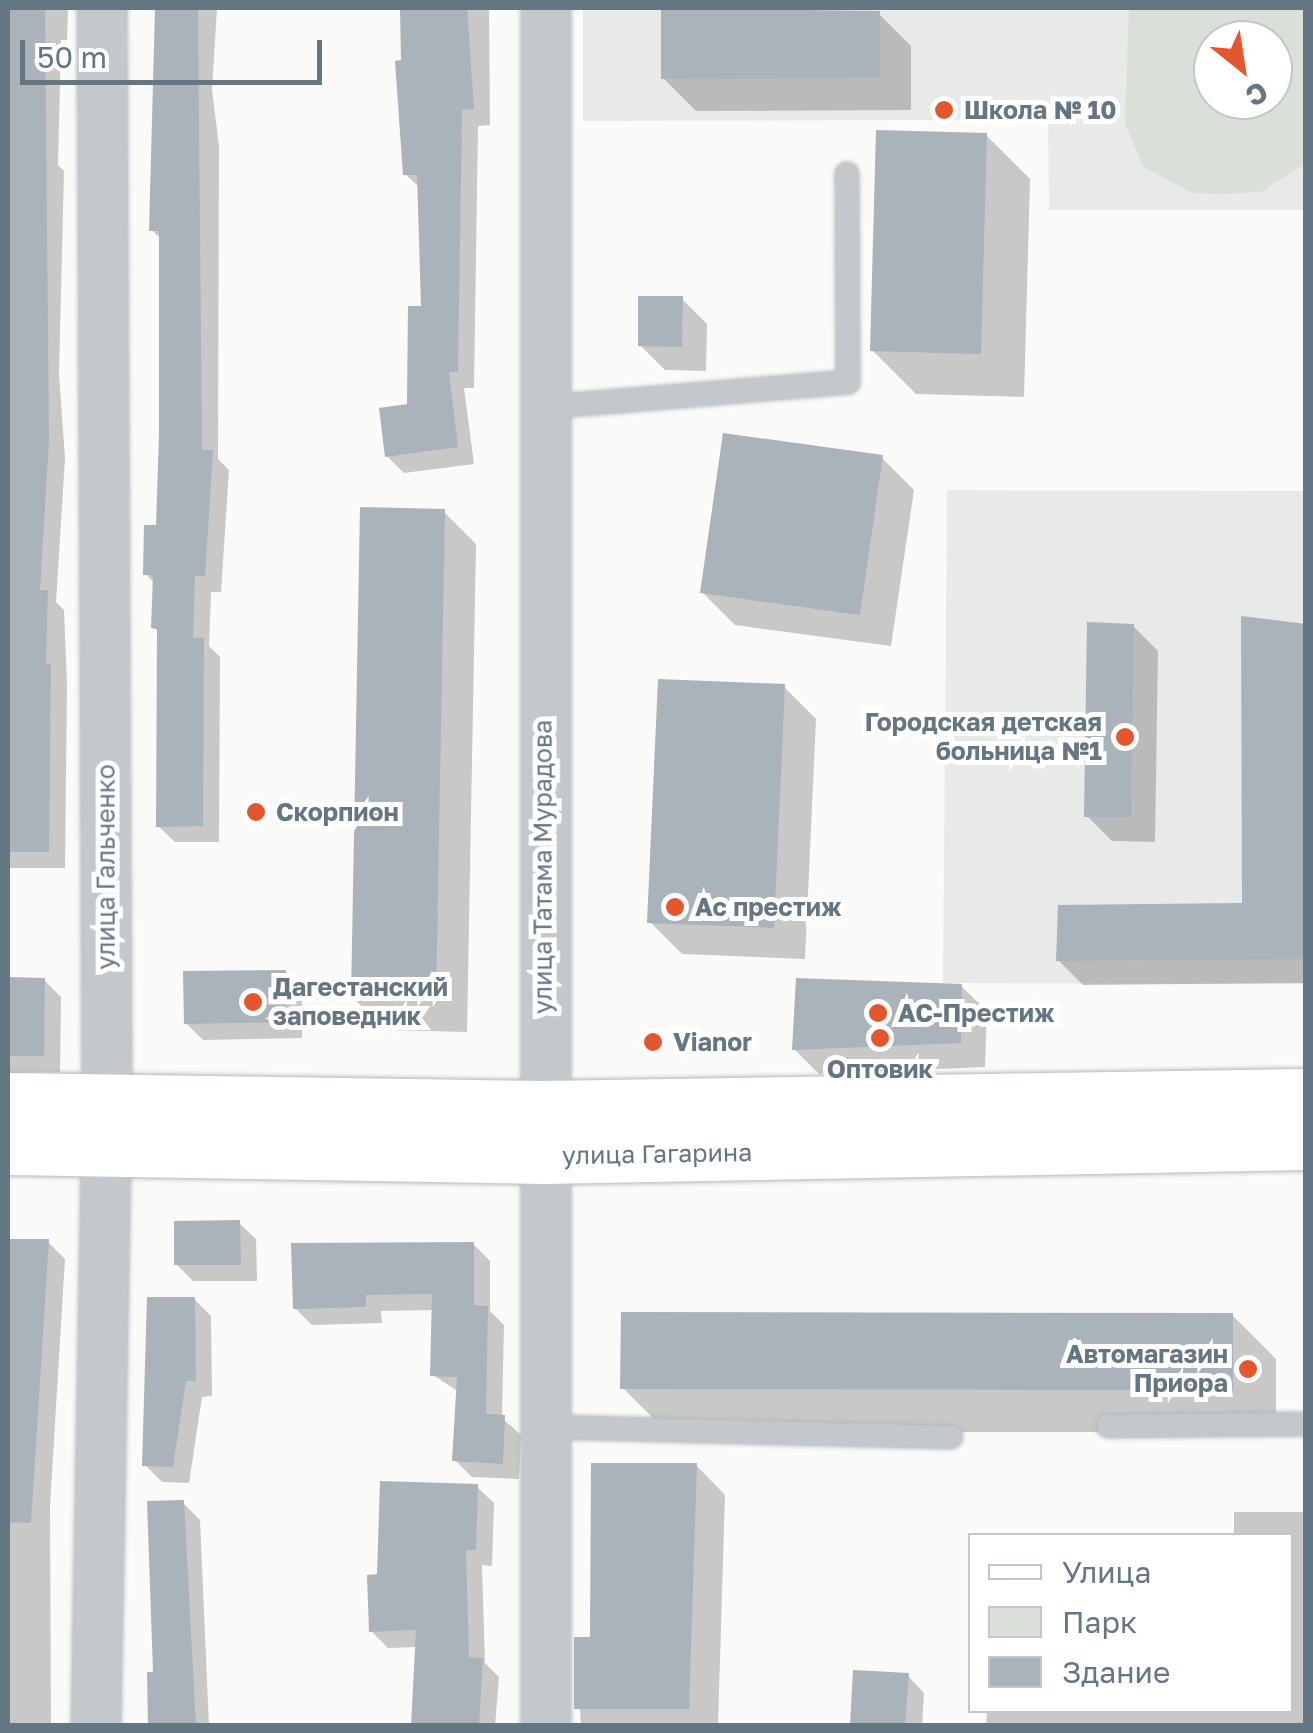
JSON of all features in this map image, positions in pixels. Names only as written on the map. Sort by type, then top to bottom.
[{"type":"main road","name":"улица Гагарина","points":[[543,1132],[1306,1096]]},
{"type":"main road","name":"улица Гагарина","points":[[8,1100],[104,1124],[1306,1142]]},
{"type":"main road","name":"улица Гагарина","points":[[8,1147],[104,1124]]},
{"type":"street","name":"улица Гальченко","points":[[96,1726],[104,1124],[102,8]]},
{"type":"street","name":"улица Татама Мурадова","points":[[546,8],[546,1726]]},
{"type":"lane","points":[[546,407],[848,382],[847,174]]},
{"type":"lane","points":[[1108,1426],[1306,1424]]},
{"type":"lane","points":[[546,1427],[951,1438]]},
{"type":"shaded area","name":"Школа № 10","points":[[583,8],[1305,8],[1305,210],[1049,210],[1048,120],[583,121]]},
{"type":"shaded area","name":"Городская детская больница №1","points":[[947,490],[1305,491],[1305,984],[943,983]]},
{"type":"green space","points":[[1129,8],[1305,8],[1303,165],[1261,192],[1222,194],[1192,193],[1143,166],[1125,124]]},
{"type":"building","points":[[8,8],[45,8],[49,440],[40,590],[48,590],[46,664],[51,664],[49,852],[8,852]]},
{"type":"building","points":[[155,8],[198,8],[202,450],[213,450],[205,576],[195,576],[193,638],[204,638],[203,826],[156,827],[157,629],[151,628],[153,575],[143,575],[144,525],[156,525],[159,435],[159,231],[149,231]]},
{"type":"building","points":[[400,8],[467,8],[474,109],[462,110],[458,372],[449,372],[458,447],[385,457],[379,408],[407,404],[408,306],[421,306],[417,175],[403,175],[395,61],[401,60]]},
{"type":"building","points":[[661,8],[880,11],[880,78],[661,79]]},
{"type":"building","points":[[876,130],[987,133],[981,354],[870,351]]},
{"type":"building","points":[[638,296],[683,296],[682,347],[638,346]]},
{"type":"building","points":[[723,433],[883,455],[860,615],[700,593]]},
{"type":"building","points":[[360,507],[445,509],[436,1000],[351,999]]},
{"type":"building","points":[[1241,616],[1306,624],[1306,959],[1056,961],[1058,905],[1242,903]]},
{"type":"building","points":[[1087,622],[1134,624],[1131,817],[1084,817]]},
{"type":"building","points":[[658,679],[785,684],[774,928],[647,923]]},
{"type":"building","points":[[286,970],[286,1022],[184,1024],[183,971]]},
{"type":"building","points":[[8,977],[45,978],[44,1056],[8,1056]]},
{"type":"building","name":"АС-Престиж","points":[[796,978],[962,984],[961,1043],[792,1050]]},
{"type":"building","points":[[240,1220],[241,1265],[174,1265],[174,1221]]},
{"type":"building","points":[[8,1239],[49,1239],[31,1523],[8,1522]]},
{"type":"building","points":[[474,1242],[474,1305],[488,1306],[486,1414],[505,1415],[503,1464],[452,1461],[457,1377],[430,1376],[432,1294],[366,1295],[366,1307],[293,1309],[291,1243]]},
{"type":"building","points":[[147,1297],[195,1297],[196,1381],[186,1381],[173,1467],[142,1466]]},
{"type":"building","points":[[621,1312],[1233,1313],[1233,1390],[620,1389]]},
{"type":"building","points":[[591,1463],[697,1463],[689,1709],[574,1709],[574,1637],[590,1637]]},
{"type":"building","points":[[380,1481],[478,1484],[476,1550],[466,1550],[469,1657],[483,1658],[479,1726],[411,1726],[416,1630],[369,1632],[367,1575],[377,1574]]},
{"type":"building","points":[[184,1500],[196,1726],[148,1726],[147,1672],[153,1672],[147,1501]]},
{"type":"building","points":[[853,1670],[909,1673],[905,1726],[850,1726]]},
{"type":"place","name":"Школа № 10","points":[[944,110]]},
{"type":"place","name":"Городская детская больница №1","points":[[1125,737]]},
{"type":"place","name":"Скорпион","points":[[256,812]]},
{"type":"place","name":"Ас престиж","points":[[675,907]]},
{"type":"place","name":"Дагестанский заповедник","points":[[253,1002]]},
{"type":"place","name":"АС-Престиж","points":[[878,1013]]},
{"type":"place","name":"Оптовик","points":[[880,1038]]},
{"type":"place","name":"Vianor","points":[[653,1042]]},
{"type":"place","name":"Автомагазин Приора","points":[[1248,1369]]}]
